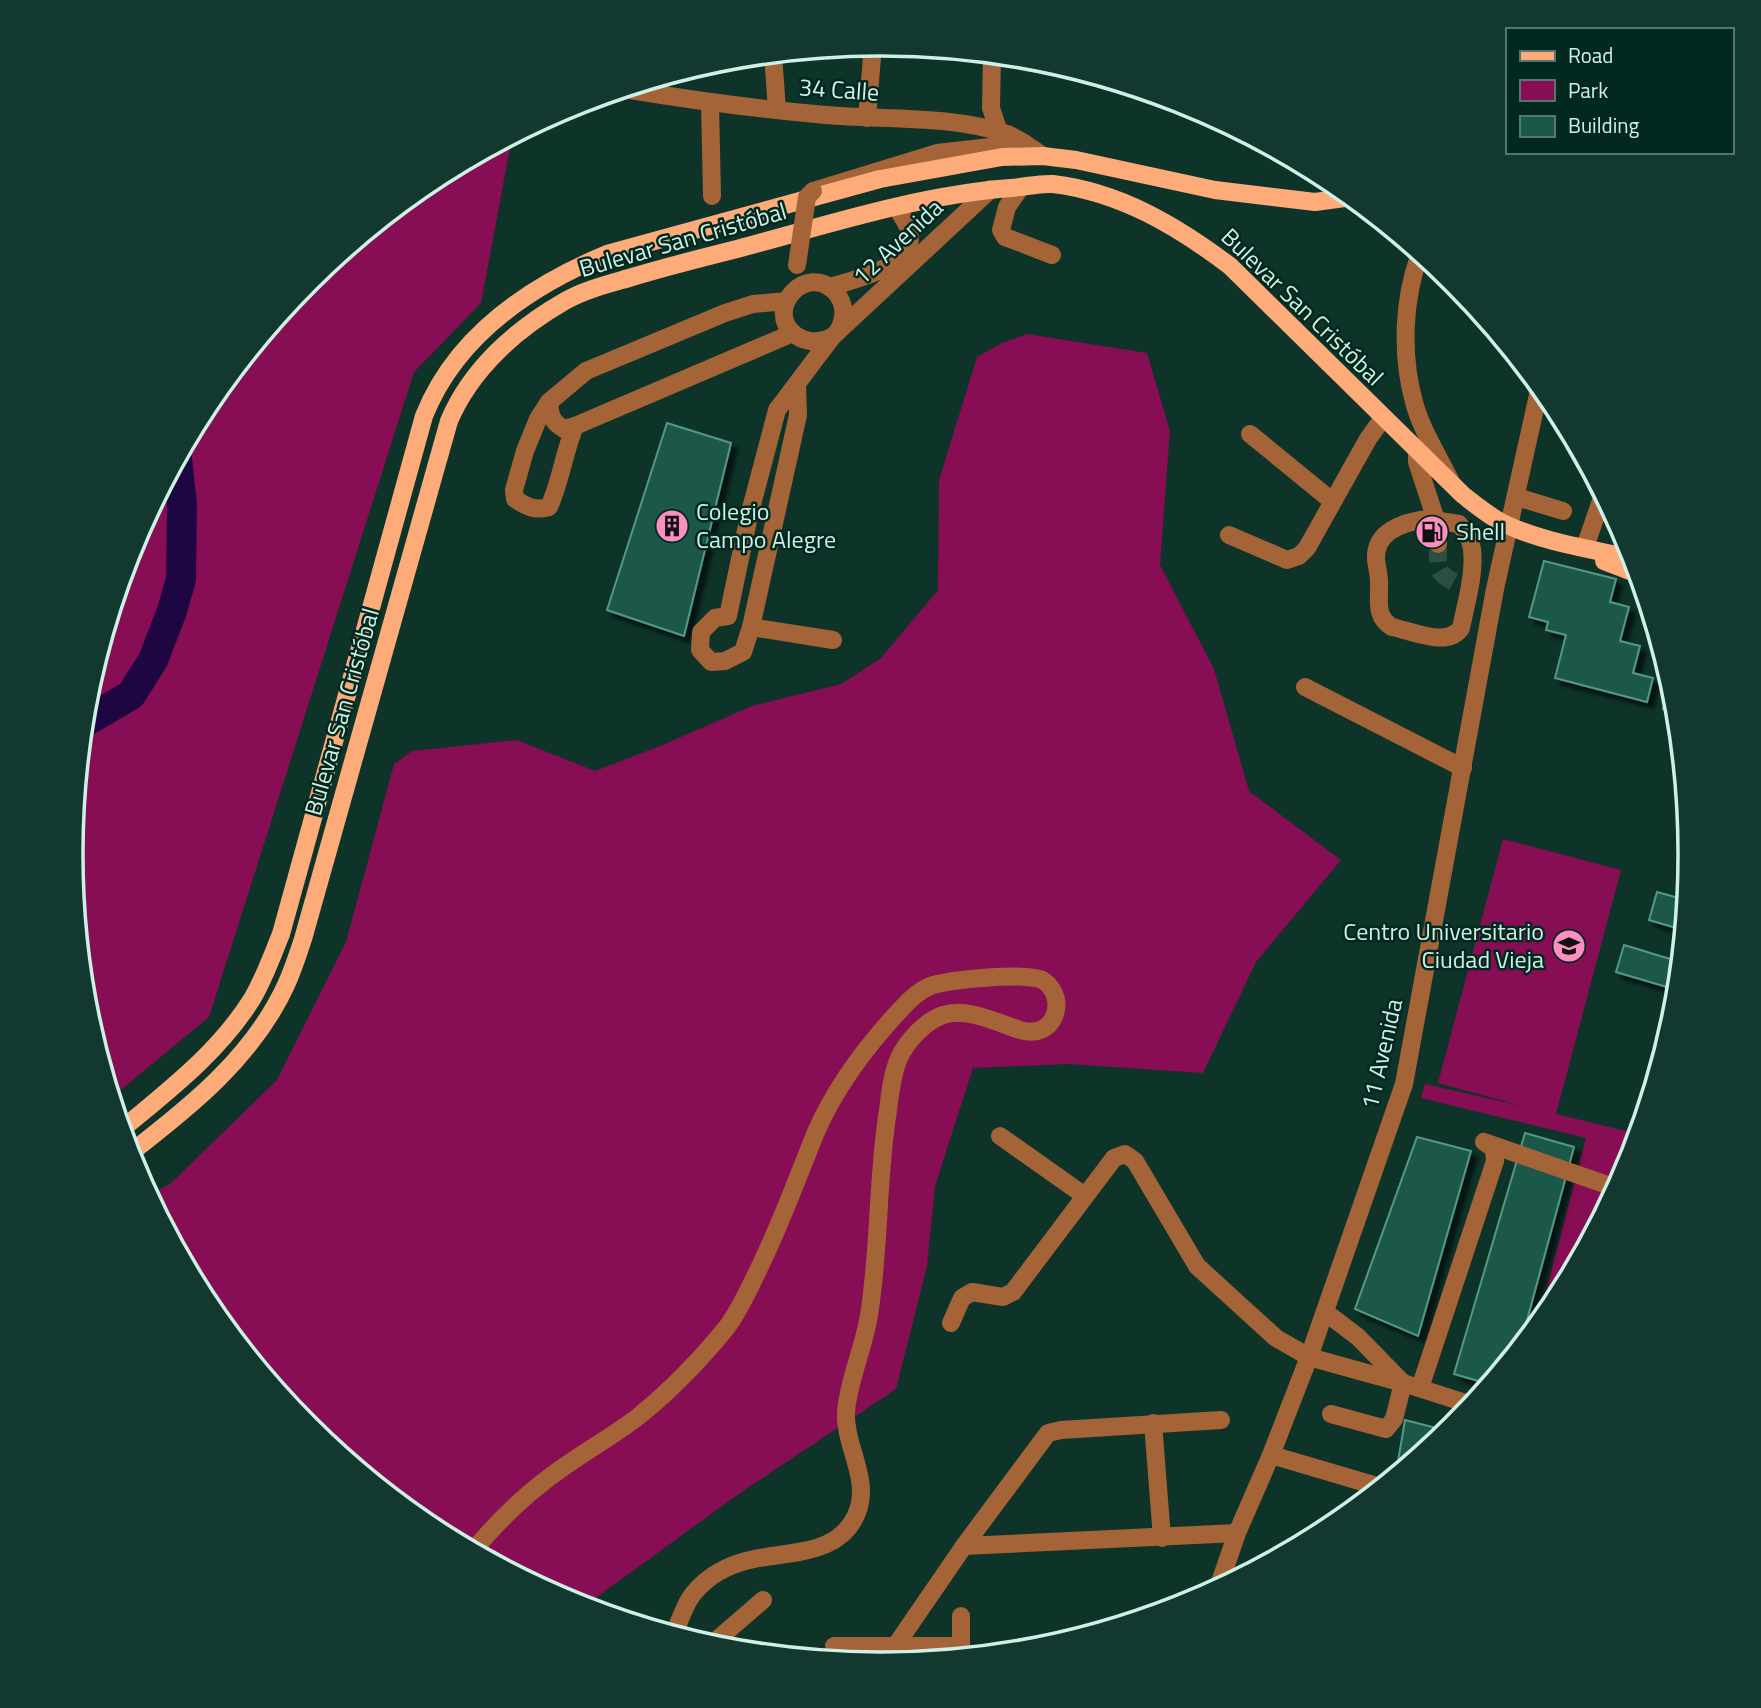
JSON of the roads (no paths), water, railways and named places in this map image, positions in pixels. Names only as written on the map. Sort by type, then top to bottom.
[{"type":"main road","name":"Bulevar San Cristóbal","points":[[129,1122],[202,1061],[252,999],[265,974],[281,934],[424,416],[433,394],[466,346],[522,299],[576,267],[607,254],[880,179],[1002,157],[1043,156],[1076,160],[1215,190],[1315,202],[1336,199]]},
{"type":"main road","name":"Bulevar San Cristóbal","points":[[138,1146],[214,1085],[245,1050],[286,985],[303,939],[449,421],[458,400],[489,360],[538,318],[567,300],[661,268],[927,199],[1050,184],[1082,189],[1122,202],[1158,218],[1230,265],[1417,451],[1479,508],[1508,526],[1538,536]]},
{"type":"main road","points":[[1538,536],[1621,556]]},
{"type":"main road","points":[[1538,536],[1626,569]]},
{"type":"street","points":[[867,118],[872,56]]},
{"type":"street","points":[[774,63],[777,110]]},
{"type":"street","points":[[992,64],[991,108],[999,132]]},
{"type":"street","name":"34 Calle","points":[[643,92],[777,110],[942,122],[999,132],[1024,143],[1043,156]]},
{"type":"street","points":[[710,103],[712,196]]},
{"type":"street","points":[[575,426],[549,507],[539,510],[527,507],[515,499],[514,490],[525,451],[538,419],[549,402],[586,371],[753,303],[789,298],[805,285],[813,283],[830,287],[841,299],[844,307],[842,324],[835,334],[816,343],[799,339],[793,334],[785,318],[789,298],[797,265],[807,197],[813,191],[937,152],[1024,143]]},
{"type":"street","points":[[1021,187],[1007,207],[1001,230],[1005,237],[1052,255]]},
{"type":"street","name":"12 Avenida","points":[[797,386],[799,415],[751,627],[743,652],[725,661],[711,662],[700,650],[701,632],[715,618],[728,616],[749,516],[777,410],[835,334],[991,190]]},
{"type":"street","name":"12 Avenida","points":[[830,287],[881,271],[900,257],[909,242],[908,227],[897,207]]},
{"type":"street","points":[[1418,264],[1408,302],[1406,335],[1409,377],[1414,404],[1450,480]]},
{"type":"street","points":[[549,402],[554,423],[564,429],[575,426],[793,334]]},
{"type":"street","name":"11 Avenida","points":[[1223,1575],[1309,1357],[1399,1103],[1409,1067],[1508,526],[1517,498],[1537,401]]},
{"type":"street","points":[[1229,535],[1287,560],[1299,556],[1307,548],[1368,439],[1384,418]]},
{"type":"street","points":[[1250,434],[1332,501]]},
{"type":"street","points":[[1417,451],[1417,462],[1436,520],[1438,544]]},
{"type":"street","points":[[1517,498],[1563,511]]},
{"type":"street","points":[[1585,547],[1599,507]]},
{"type":"street","points":[[1436,520],[1459,524],[1472,548],[1463,584],[1461,628],[1451,637],[1445,639],[1392,627],[1381,615],[1378,605],[1380,583],[1376,560],[1381,540],[1399,525],[1411,521],[1436,520]]},
{"type":"street","points":[[1463,584],[1496,589]]},
{"type":"street","points":[[751,627],[833,640]]},
{"type":"street","points":[[1305,687],[1463,768]]},
{"type":"street","points":[[480,1544],[527,1494],[563,1466],[638,1417],[689,1370],[729,1324],[776,1232],[829,1107],[874,1038],[908,1002],[929,987],[951,982],[1019,976],[1038,978],[1046,982],[1053,990],[1056,1005],[1052,1022],[1044,1030],[1026,1032],[981,1017],[943,1015],[911,1038],[897,1061],[880,1157],[879,1209],[869,1315],[846,1410],[847,1428],[861,1487],[860,1506],[851,1524],[830,1543],[816,1549],[751,1560],[715,1574],[689,1598],[677,1626]]},
{"type":"street","points":[[1000,1136],[1084,1196]]},
{"type":"street","points":[[1331,1414],[1386,1429],[1394,1419],[1411,1385],[1495,1161],[1494,1149],[1484,1142],[1606,1185]]},
{"type":"street","points":[[951,1322],[962,1298],[972,1292],[1003,1297],[1013,1292],[1114,1158],[1125,1154],[1135,1161],[1197,1266],[1276,1338],[1309,1357],[1460,1401]]},
{"type":"street","points":[[1325,1312],[1358,1337],[1411,1385]]},
{"type":"street","points":[[896,1645],[964,1546],[1048,1433],[1153,1423],[1221,1420]]},
{"type":"street","points":[[1153,1423],[1162,1538]]},
{"type":"street","points":[[1271,1455],[1370,1484]]},
{"type":"street","points":[[964,1546],[1237,1533]]},
{"type":"street","points":[[721,1636],[763,1600]]},
{"type":"street","points":[[961,1616],[961,1647]]},
{"type":"street","points":[[834,1646],[896,1645],[941,1649]]},
{"type":"waterway","points":[[95,716],[131,695],[153,660],[172,611],[181,579],[182,505],[179,475]]},
{"type":"tunnel","points":[[1438,544],[1439,568],[1444,576],[1456,583]]},
{"type":"place","name":"Colegio Campo Alegre","points":[[672,526]]},
{"type":"place","name":"Shell","points":[[1432,532]]},
{"type":"place","name":"Centro Universitario Ciudad Vieja","points":[[1569,946]]}]
